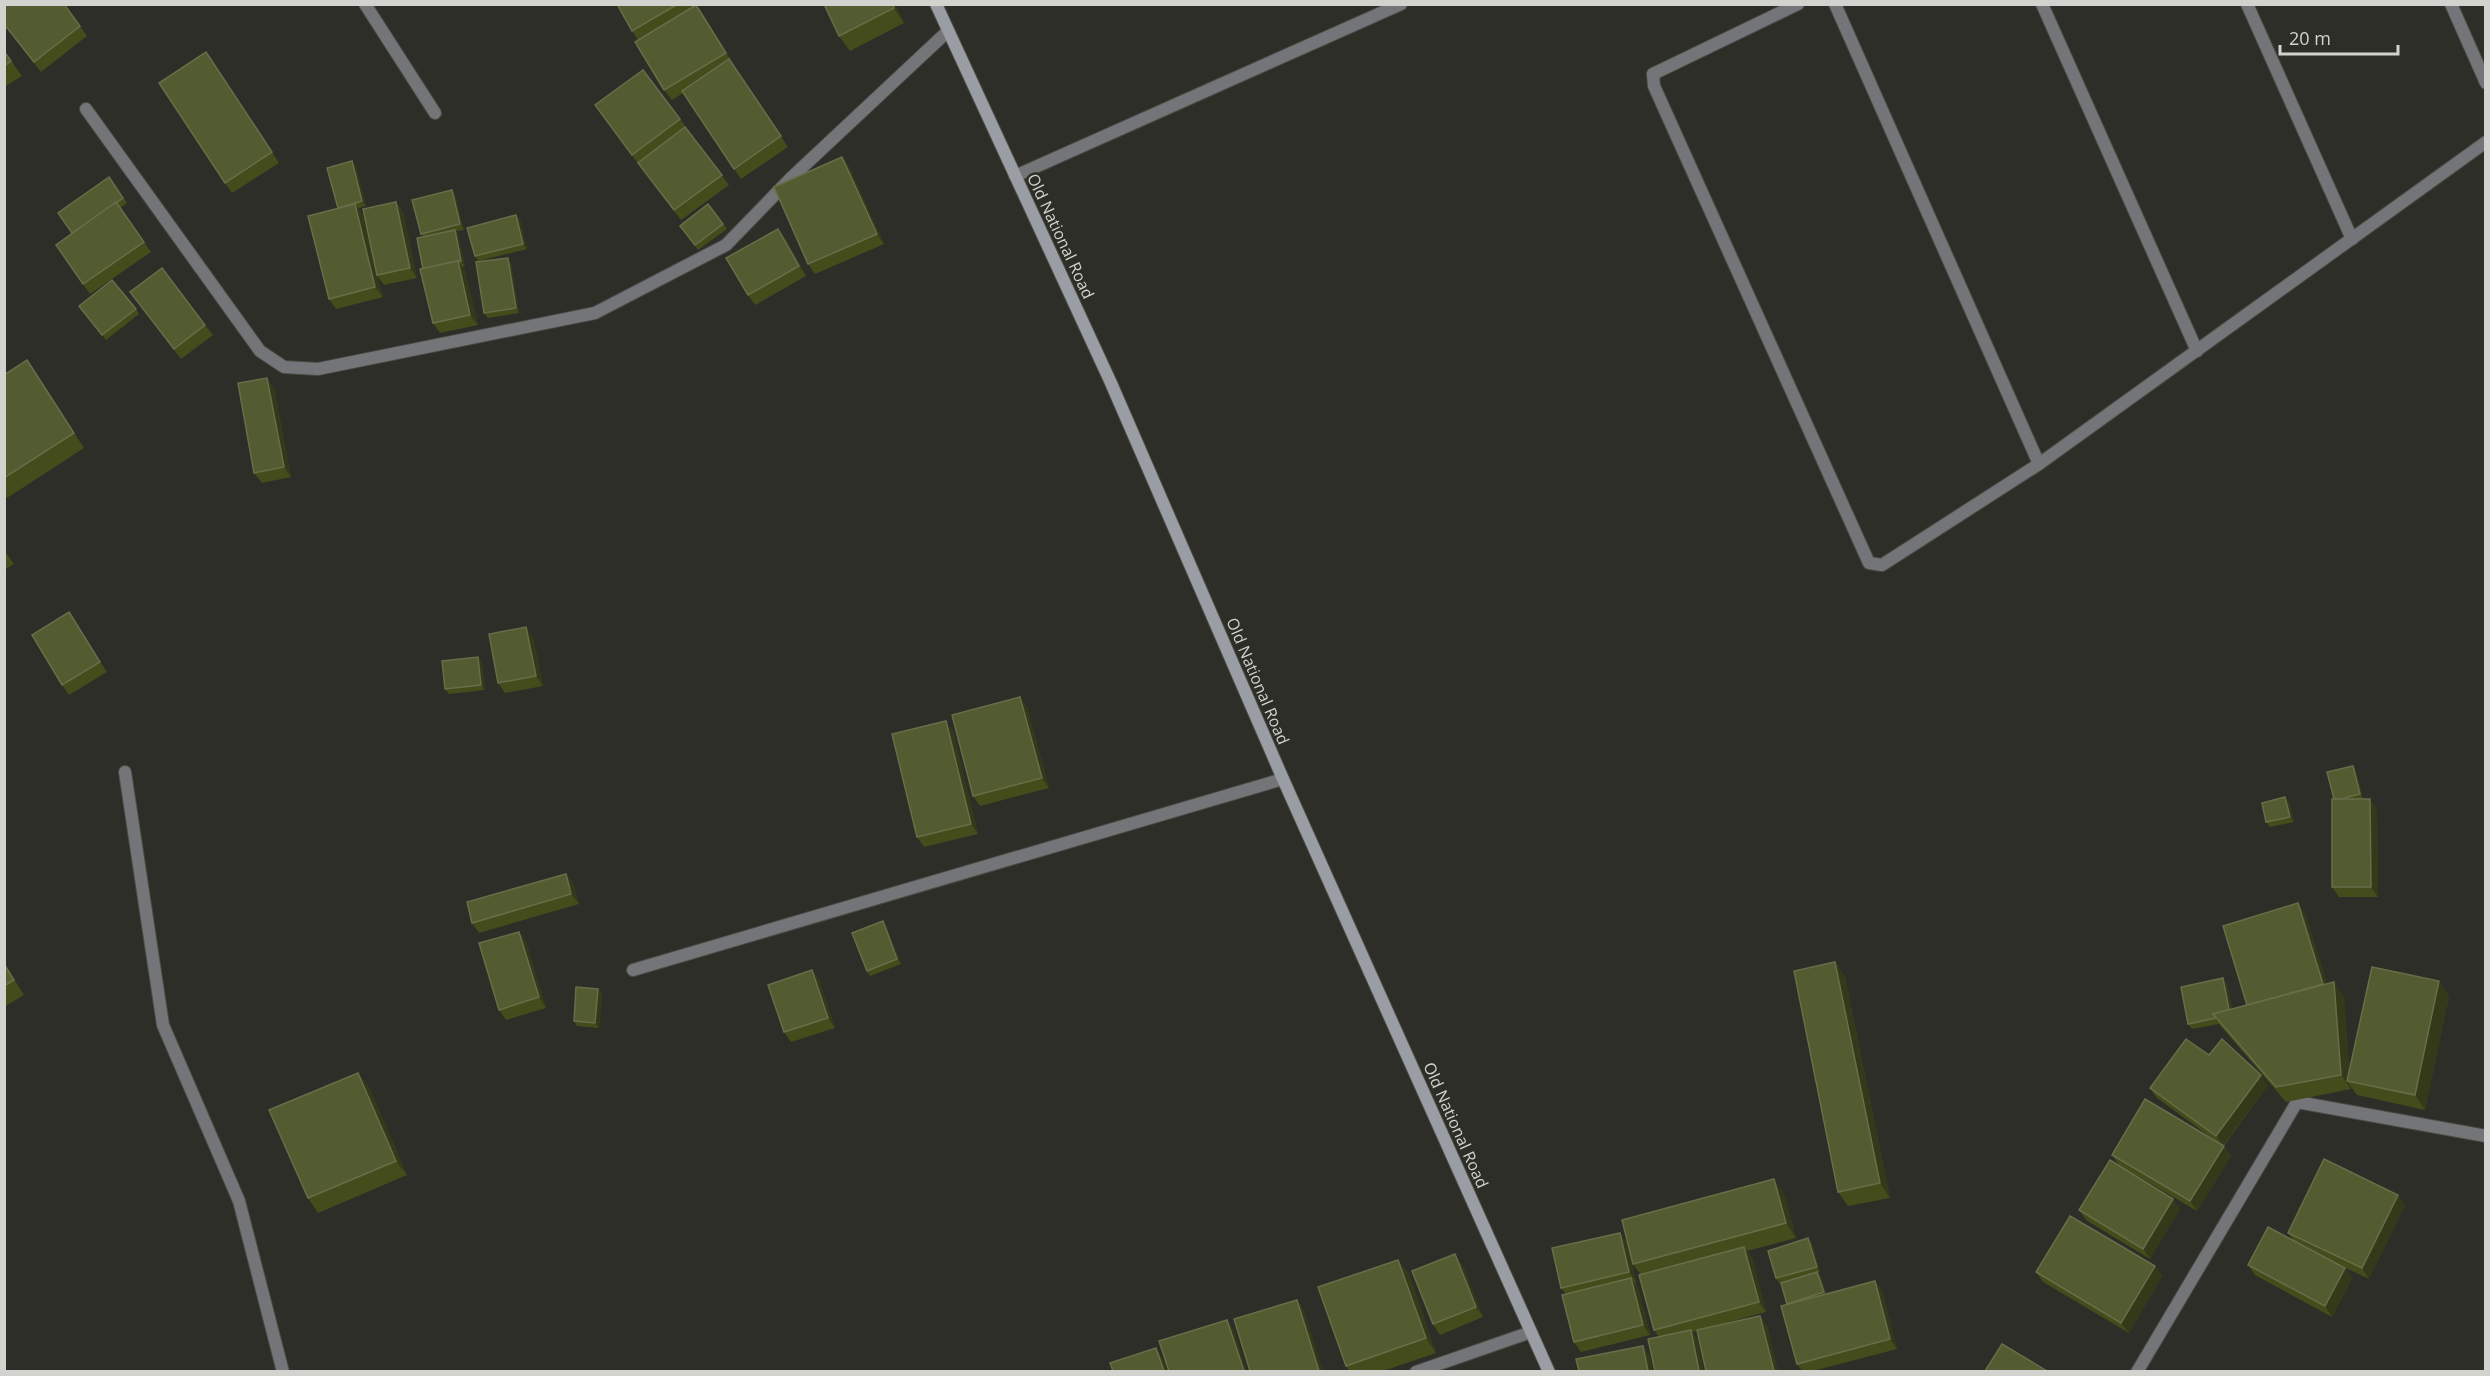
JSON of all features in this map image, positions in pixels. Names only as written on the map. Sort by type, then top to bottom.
[{"type":"main road","name":"Old National Road","points":[[936,4],[1111,383],[1283,779],[1549,1371]]},
{"type":"street","points":[[365,4],[435,113]]},
{"type":"street","points":[[1015,176],[1401,4]]},
{"type":"street","points":[[1798,4],[1653,74],[1654,86],[1869,563],[1882,565],[2039,464],[2486,142]]},
{"type":"street","points":[[1835,4],[2039,464]]},
{"type":"street","points":[[2042,4],[2197,351]]},
{"type":"street","points":[[2247,4],[2352,239]]},
{"type":"street","points":[[2451,4],[2486,83]]},
{"type":"street","points":[[86,109],[260,351],[284,367],[318,369],[595,313],[726,245],[792,177],[948,31]]},
{"type":"street","points":[[125,772],[163,1026],[239,1201],[283,1371]]},
{"type":"street","points":[[633,970],[1283,779]]},
{"type":"street","points":[[2137,1371],[2297,1101],[2486,1136]]},
{"type":"street","points":[[1416,1371],[1532,1332]]},
{"type":"building","points":[[4,4],[64,4],[80,26],[34,62],[4,24]]},
{"type":"building","points":[[617,4],[678,4],[632,31]]},
{"type":"building","points":[[824,4],[892,4],[894,8],[839,36]]},
{"type":"building","points":[[696,5],[726,53],[664,90],[635,42]]},
{"type":"building","points":[[4,51],[11,61],[4,66]]},
{"type":"building","points":[[206,52],[272,152],[225,183],[159,83]]},
{"type":"building","points":[[729,59],[781,136],[734,169],[682,91]]},
{"type":"building","points":[[643,70],[680,119],[632,155],[595,105]]},
{"type":"building","points":[[685,127],[722,175],[674,210],[638,163]]},
{"type":"building","points":[[842,157],[877,234],[808,264],[774,187]]},
{"type":"building","points":[[352,161],[362,201],[338,208],[327,168]]},
{"type":"building","points":[[109,177],[123,198],[72,233],[58,213]]},
{"type":"building","points":[[452,190],[460,224],[421,234],[412,200]]},
{"type":"building","points":[[116,202],[144,242],[83,284],[56,245]]},
{"type":"building","points":[[396,202],[410,268],[377,275],[363,209]]},
{"type":"building","points":[[355,204],[375,287],[329,299],[308,216]]},
{"type":"building","points":[[708,204],[723,224],[695,245],[680,226]]},
{"type":"building","points":[[516,215],[523,244],[475,256],[467,228]]},
{"type":"building","points":[[778,229],[799,266],[748,295],[726,258]]},
{"type":"building","points":[[455,230],[461,261],[423,269],[417,238]]},
{"type":"building","points":[[508,258],[516,308],[484,313],[476,262]]},
{"type":"building","points":[[458,261],[470,315],[433,323],[420,269]]},
{"type":"building","points":[[162,268],[205,325],[174,349],[130,292]]},
{"type":"building","points":[[112,280],[136,309],[102,335],[79,306]]},
{"type":"building","points":[[27,360],[74,433],[4,478],[4,375]]},
{"type":"building","points":[[267,378],[284,467],[254,473],[238,383]]},
{"type":"building","points":[[69,612],[100,662],[62,685],[32,635]]},
{"type":"building","points":[[526,627],[536,676],[498,683],[489,634]]},
{"type":"building","points":[[478,657],[481,685],[445,689],[442,661]]},
{"type":"building","points":[[1020,697],[1042,778],[973,796],[952,715]]},
{"type":"building","points":[[946,721],[971,824],[917,837],[892,734]]},
{"type":"building","points":[[2353,766],[2360,794],[2334,799],[2327,772]]},
{"type":"building","points":[[2285,797],[2290,817],[2266,822],[2262,803]]},
{"type":"building","points":[[2332,799],[2370,799],[2371,887],[2332,887]]},
{"type":"building","points":[[566,874],[571,894],[472,923],[467,902]]},
{"type":"building","points":[[2298,903],[2323,984],[2247,1005],[2223,926]]},
{"type":"building","points":[[883,921],[897,959],[867,971],[852,933]]},
{"type":"building","points":[[519,932],[539,997],[499,1010],[479,943]]},
{"type":"building","points":[[1835,962],[1880,1183],[1838,1192],[1794,971]]},
{"type":"building","points":[[4,964],[14,980],[4,986]]},
{"type":"building","points":[[2372,967],[2439,981],[2415,1095],[2347,1081]]},
{"type":"building","points":[[812,970],[828,1018],[784,1032],[768,985]]},
{"type":"building","points":[[2223,978],[2229,1010],[2213,1014],[2216,1018],[2188,1024],[2181,987]]},
{"type":"building","points":[[2334,982],[2341,1075],[2276,1087],[2213,1014]]},
{"type":"building","points":[[576,987],[598,989],[595,1023],[574,1021]]},
{"type":"building","points":[[2186,1039],[2209,1055],[2222,1039],[2261,1075],[2216,1136],[2150,1088]]},
{"type":"building","points":[[358,1073],[396,1161],[308,1198],[269,1110]]},
{"type":"building","points":[[2145,1099],[2224,1146],[2190,1201],[2112,1155]]},
{"type":"building","points":[[2324,1159],[2398,1195],[2362,1268],[2288,1233]]},
{"type":"building","points":[[2110,1160],[2173,1199],[2143,1249],[2079,1210]]},
{"type":"building","points":[[1774,1179],[1786,1223],[1633,1264],[1622,1220]]},
{"type":"building","points":[[2070,1216],[2155,1266],[2121,1323],[2036,1272]]},
{"type":"building","points":[[2268,1227],[2345,1268],[2325,1306],[2248,1265]]},
{"type":"building","points":[[1620,1233],[1629,1272],[1561,1288],[1552,1248]]},
{"type":"building","points":[[1808,1238],[1817,1267],[1776,1278],[1768,1251]]},
{"type":"building","points":[[1744,1247],[1759,1302],[1654,1330],[1639,1275]]},
{"type":"building","points":[[1455,1254],[1476,1307],[1433,1324],[1412,1271]]},
{"type":"building","points":[[1398,1260],[1426,1338],[1346,1366],[1318,1287]]},
{"type":"building","points":[[1817,1272],[1824,1292],[1787,1304],[1781,1283]]},
{"type":"building","points":[[1631,1278],[1643,1325],[1574,1342],[1562,1295]]},
{"type":"building","points":[[1875,1281],[1890,1339],[1797,1364],[1781,1306]]},
{"type":"building","points":[[1297,1300],[1319,1371],[1250,1371],[1234,1319]]},
{"type":"building","points":[[1760,1316],[1774,1371],[1706,1371],[1697,1330]]},
{"type":"building","points":[[1227,1320],[1244,1371],[1169,1371],[1159,1341]]},
{"type":"building","points":[[1691,1330],[1699,1371],[1655,1371],[1648,1339]]},
{"type":"building","points":[[2002,1344],[2047,1371],[1985,1371]]},
{"type":"building","points":[[1643,1346],[1648,1371],[1579,1371],[1576,1359]]},
{"type":"building","points":[[1156,1348],[1164,1371],[1113,1371],[1110,1363]]}]
